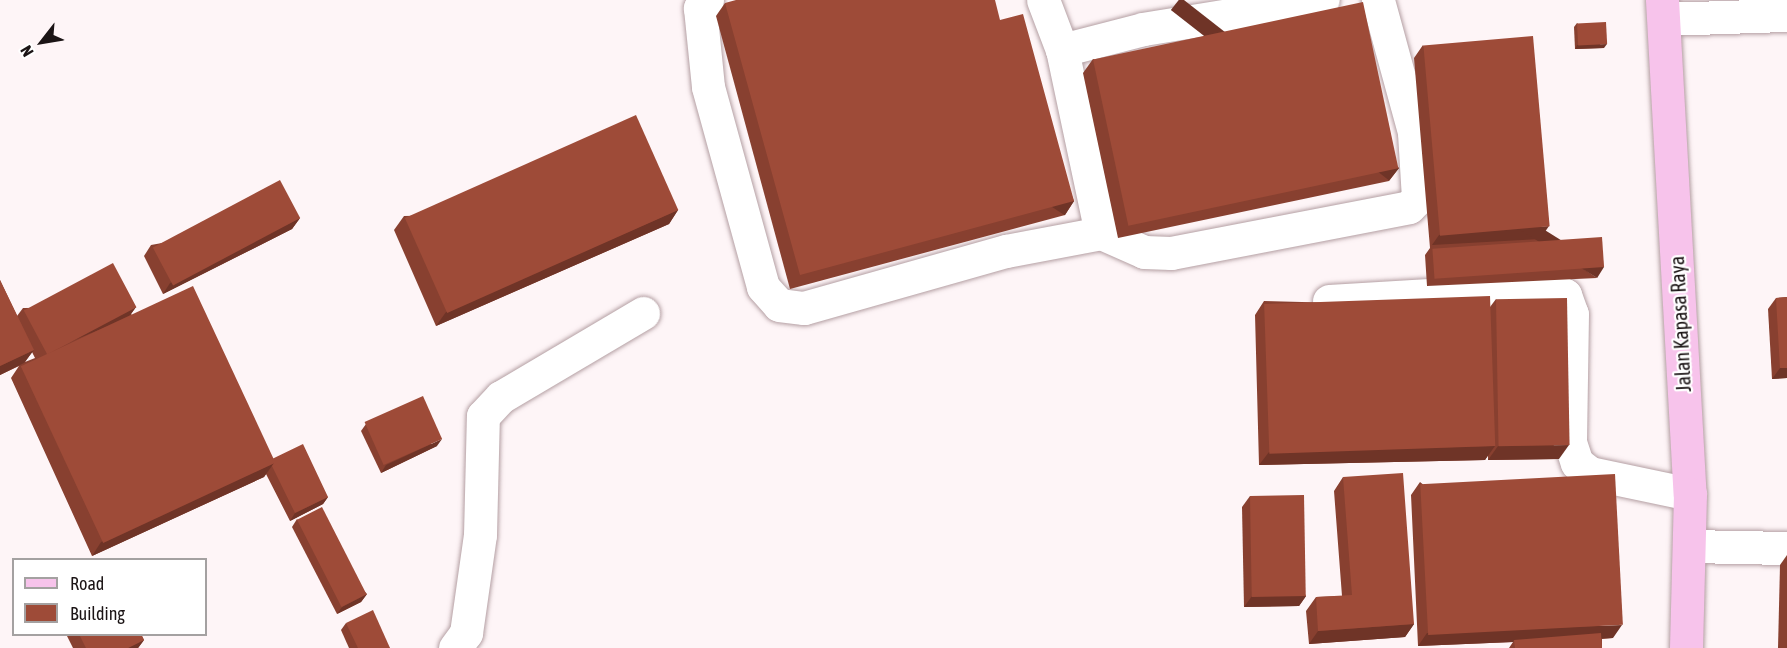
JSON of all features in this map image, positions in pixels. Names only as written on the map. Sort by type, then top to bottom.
[{"type":"main road","name":"Jalan Kapasa Raya","points":[[1663,10],[1690,494],[1686,648]]},
{"type":"lane","points":[[706,0],[700,8],[708,87],[763,287],[779,305],[804,308],[1006,251],[1101,233],[1144,252],[1171,253],[1409,207],[1419,198],[1414,132],[1378,0]]},
{"type":"lane","points":[[1043,0],[1062,50],[1101,233]]},
{"type":"lane","points":[[1062,50],[1143,28],[1323,0]]},
{"type":"lane","points":[[1663,10],[1787,15]]},
{"type":"lane","points":[[1318,302],[1551,288],[1565,295],[1572,314],[1570,442],[1577,463],[1590,473],[1690,494]]},
{"type":"lane","points":[[454,648],[466,633],[480,535],[483,416],[501,397],[643,313]]},
{"type":"lane","points":[[1690,546],[1787,548]]},
{"type":"building","points":[[736,0],[995,0],[1000,20],[1023,14],[1074,201],[800,275],[725,3]]},
{"type":"building","points":[[1363,2],[1398,168],[1128,226],[1093,59]]},
{"type":"building","points":[[1606,22],[1607,44],[1578,45],[1577,24]]},
{"type":"building","points":[[1533,36],[1550,226],[1440,236],[1423,46]]},
{"type":"building","points":[[636,115],[678,210],[447,313],[405,218]]},
{"type":"building","points":[[280,180],[300,218],[173,286],[153,248]]},
{"type":"building","points":[[1602,237],[1604,267],[1435,279],[1432,249]]},
{"type":"building","points":[[113,263],[136,307],[47,355],[24,310]]},
{"type":"building","points":[[0,280],[34,350],[0,366]]},
{"type":"building","points":[[193,286],[275,463],[103,543],[21,366]]},
{"type":"building","points":[[1490,296],[1495,446],[1269,454],[1264,304]]},
{"type":"building","points":[[1787,297],[1787,368],[1780,368],[1776,298]]},
{"type":"building","points":[[1567,298],[1570,445],[1499,446],[1496,299]]},
{"type":"building","points":[[423,396],[442,439],[384,465],[365,422]]},
{"type":"building","points":[[303,444],[328,497],[295,513],[272,466],[274,463],[272,459]]},
{"type":"building","points":[[1403,473],[1414,624],[1318,631],[1316,597],[1352,595],[1343,477]]},
{"type":"building","points":[[1615,474],[1623,625],[1428,635],[1420,484]]},
{"type":"building","points":[[1304,495],[1306,596],[1252,597],[1250,496]]},
{"type":"building","points":[[322,507],[366,594],[342,607],[297,520]]},
{"type":"building","points":[[373,610],[390,648],[358,648],[346,623]]},
{"type":"building","points":[[1601,633],[1602,648],[1515,648],[1514,640]]},
{"type":"building","points":[[80,636],[142,636],[144,640],[128,648],[86,648]]}]
